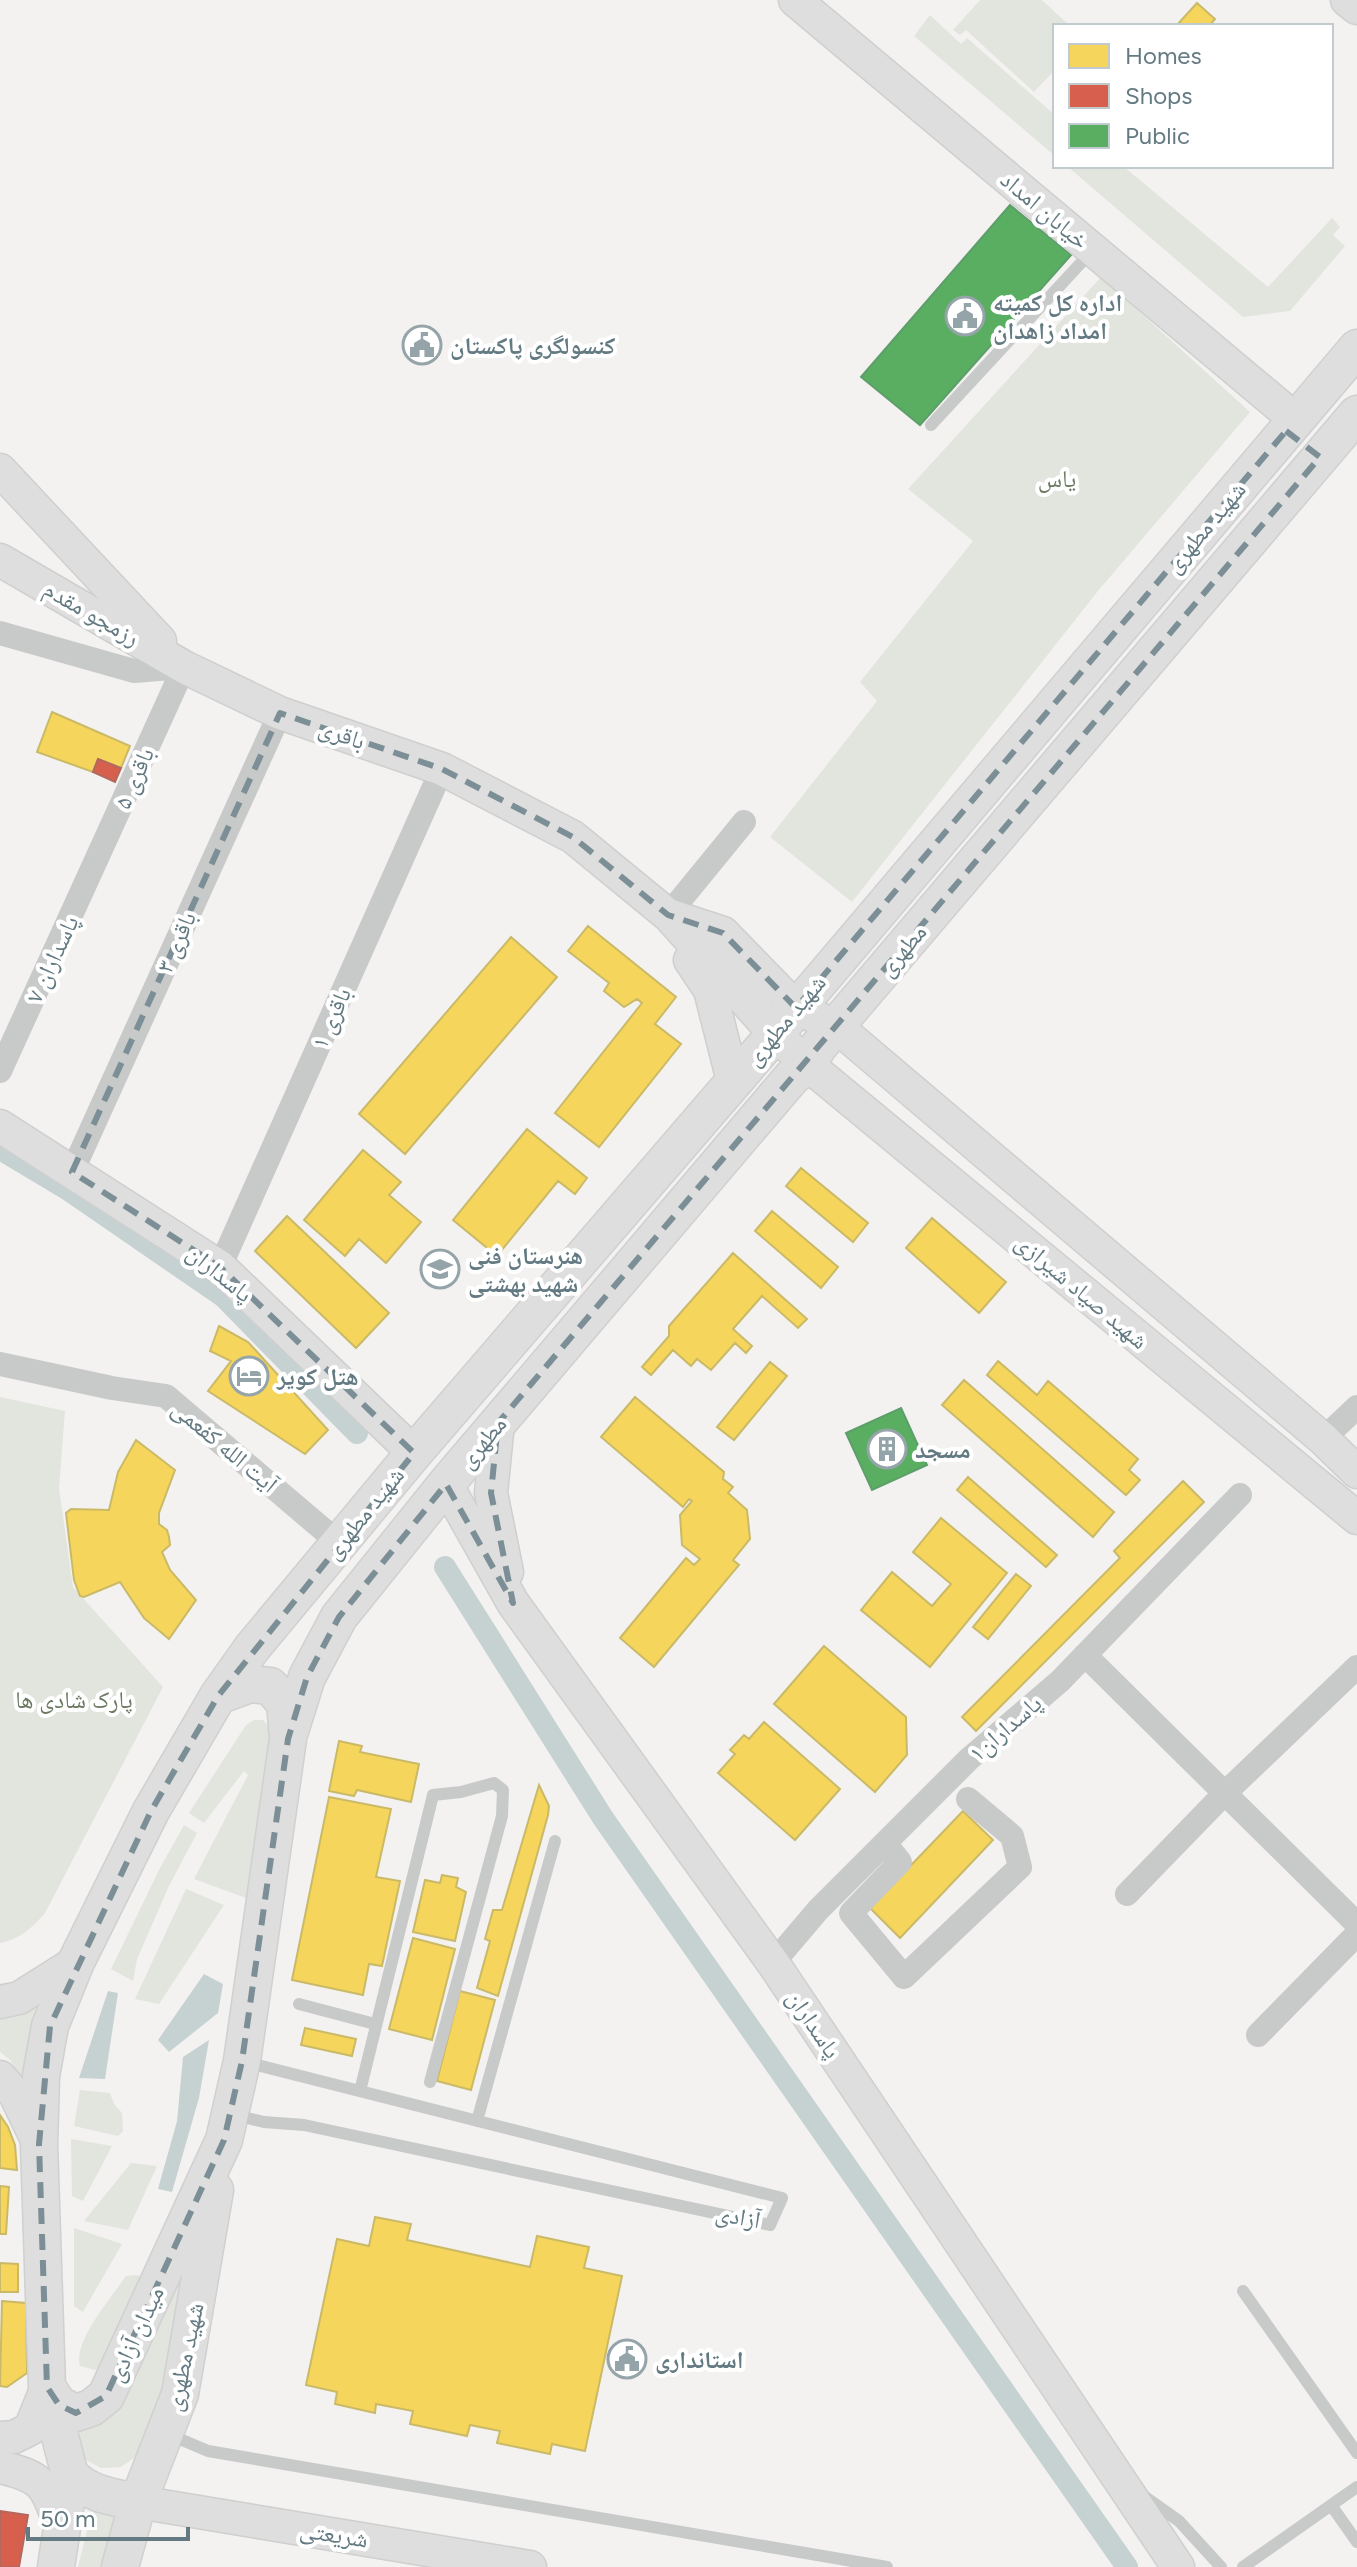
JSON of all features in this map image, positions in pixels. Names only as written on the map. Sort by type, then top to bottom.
[{"type":"main road","name":"شهید مطهری","points":[[218,1696],[252,1648],[414,1453],[786,1021],[1357,348]]},
{"type":"main road","name":"مطهری","points":[[446,1484],[792,1077],[808,1065],[818,1047],[1357,414]]},
{"type":"main road","points":[[1291,426],[1320,457]]},
{"type":"main road","points":[[414,1453],[446,1484]]},
{"type":"main road","name":"شهید مطهری","points":[[288,1739],[307,1677],[339,1617],[446,1484]]},
{"type":"main road","name":"میدان آزادی","points":[[47,2387],[59,2405],[76,2413],[91,2408],[106,2396],[226,2127],[242,2061],[288,1739],[285,1703],[270,1686],[250,1684],[218,1696]]},
{"type":"main road","points":[[56,2567],[70,2475],[47,2387],[39,2144],[41,2076],[50,2026],[76,1962],[151,1811],[218,1696]]},
{"type":"main road","name":"شهید مطهری","points":[[123,2562],[138,2502],[180,2394],[226,2127]]},
{"type":"main road","points":[[70,2475],[83,2488],[138,2502]]},
{"type":"street","name":"خیابان امداد","points":[[795,0],[1093,249],[1291,426]]},
{"type":"street","points":[[1347,0],[1357,8]]},
{"type":"street","points":[[0,470],[184,667]]},
{"type":"street","name":"رزمجو مقدم","points":[[0,560],[184,667]]},
{"type":"street","points":[[0,633],[134,671],[184,667]]},
{"type":"street","name":"باقری","points":[[184,667],[280,713],[442,769],[573,837],[662,911]]},
{"type":"street","name":"باقری ۵","points":[[84,890],[184,667]]},
{"type":"street","name":"باقری ۳","points":[[72,1172],[280,713]]},
{"type":"street","name":"باقری ۱","points":[[220,1267],[442,769]]},
{"type":"street","points":[[733,1081],[710,990],[662,911],[744,822]]},
{"type":"street","name":"پاسداران ۷","points":[[0,1071],[84,890]]},
{"type":"street","name":"شهید صیاد شیرازی","points":[[662,911],[723,933],[786,1021],[808,1065],[1357,1518]]},
{"type":"street","name":"شهید صیاد شیرازی","points":[[786,1021],[837,1027],[1323,1439],[1357,1472]]},
{"type":"street","name":"پاسداران","points":[[0,1126],[220,1267],[414,1453]]},
{"type":"street","name":"آیت الله کفعمی","points":[[0,1364],[166,1396],[339,1543]]},
{"type":"street","points":[[1323,1439],[1357,1407]]},
{"type":"street","points":[[498,1423],[491,1493],[513,1603]]},
{"type":"street","name":"پاسداران","points":[[446,1484],[513,1603],[773,1963],[1178,2567]]},
{"type":"street","name":"پاسداران۱","points":[[773,1963],[803,1926],[885,1843],[969,1759],[1060,1681],[1240,1495]]},
{"type":"street","points":[[1085,1655],[1357,1924]]},
{"type":"street","points":[[1127,1894],[1225,1793],[1357,1667]]},
{"type":"street","points":[[885,1843],[900,1862],[851,1913],[904,1977],[1020,1867],[1012,1836],[968,1799]]},
{"type":"street","points":[[1258,2035],[1357,1934]]},
{"type":"street","points":[[0,2002],[19,1998],[76,1962]]},
{"type":"street","points":[[0,2077],[15,2094],[39,2144]]},
{"type":"street","points":[[0,2438],[14,2437],[30,2429],[47,2387]]},
{"type":"street","points":[[0,2467],[29,2474],[44,2487],[63,2532]]},
{"type":"street","name":"شریعتی","points":[[138,2502],[530,2567]]},
{"type":"lane","points":[[931,425],[1093,249]]},
{"type":"lane","points":[[360,2091],[433,1795],[461,1792],[494,1783],[503,1790],[502,1816],[430,2082]]},
{"type":"lane","points":[[477,2121],[555,1841]]},
{"type":"lane","points":[[299,2004],[375,2024]]},
{"type":"lane","name":"آزادی","points":[[226,2127],[264,2122],[304,2125],[770,2225],[782,2198],[242,2061]]},
{"type":"lane","points":[[1243,2291],[1357,2453]]},
{"type":"lane","points":[[167,2433],[208,2451],[887,2567]]},
{"type":"lane","points":[[1115,2475],[1179,2521],[1221,2567]]},
{"type":"lane","points":[[1243,2567],[1357,2487]]},
{"type":"lane","points":[[1331,2505],[1357,2542]]},
{"type":"highlighted area","points":[[1286,431],[1320,457],[498,1423],[491,1493],[513,1603],[446,1484],[339,1617],[307,1677],[288,1739],[242,2061],[224,2140],[106,2396],[76,2413],[59,2405],[47,2387],[39,2144],[50,2026],[151,1811],[218,1696],[414,1453],[220,1267],[72,1172],[280,713],[442,769],[573,837],[668,915],[723,933],[796,1008]]},
{"type":"green space","points":[[980,0],[1042,0],[1068,24],[1053,24],[1053,72],[1034,92],[966,30],[960,35],[953,30]]},
{"type":"green space","points":[[930,15],[961,44],[967,38],[1053,113],[1053,154],[914,36]]},
{"type":"green space","points":[[1069,168],[1125,168],[1268,287],[1332,218],[1340,227],[1333,235],[1345,246],[1290,311],[1243,317]]},
{"type":"green space","name":"یاس","points":[[1101,277],[1250,412],[1098,591],[852,902],[770,837],[877,701],[860,682],[973,541],[908,489]]},
{"type":"green space","name":"پارک شادی ها","points":[[0,1397],[65,1411],[59,1488],[73,1587],[163,1687],[45,1913],[25,1932],[0,1943]]},
{"type":"green space","points":[[254,1720],[263,1720],[268,1726],[270,1738],[246,1898],[194,1879],[248,1775],[244,1771],[204,1823],[189,1813],[246,1725]]},
{"type":"green space","points":[[184,1825],[197,1833],[169,1886],[137,1959],[133,1981],[111,1969]]},
{"type":"green space","points":[[186,1889],[224,1905],[159,2004],[135,1999]]},
{"type":"green space","points":[[44,1994],[26,2056],[24,2083],[10,2060],[0,2052],[0,2017]]},
{"type":"green space","points":[[80,2090],[110,2093],[122,2113],[123,2131],[118,2136],[74,2126]]},
{"type":"green space","points":[[71,2139],[112,2146],[83,2201],[72,2196]]},
{"type":"green space","points":[[131,2163],[157,2166],[128,2230],[84,2221]]},
{"type":"green space","points":[[196,2223],[167,2381],[138,2455],[121,2467],[101,2468],[86,2460],[78,2446],[79,2429],[122,2397],[136,2377]]},
{"type":"green space","points":[[74,2228],[122,2244],[83,2312],[74,2306]]},
{"type":"green space","points":[[138,2275],[143,2280],[102,2365],[95,2370],[80,2366],[82,2344],[95,2320],[126,2276]]},
{"type":"green space","points":[[97,2508],[114,2514],[105,2567],[78,2567],[91,2514]]},
{"type":"shaded area","points":[[204,1974],[223,1984],[218,2013],[169,2052],[158,2040]]},
{"type":"shaded area","points":[[108,1991],[118,1993],[105,2079],[79,2078]]},
{"type":"shaded area","points":[[209,2040],[199,2098],[172,2192],[158,2189],[177,2121],[183,2057]]},
{"type":"building: Homes","points":[[1197,3],[1215,19],[1211,24],[1178,24]]},
{"type":"building: Homes","points":[[52,712],[130,746],[121,768],[98,759],[93,772],[37,752]]},
{"type":"building: Homes","points":[[588,926],[676,997],[655,1024],[681,1044],[599,1147],[555,1113],[642,1003],[637,999],[624,1007],[604,991],[609,983],[568,951]]},
{"type":"building: Homes","points":[[511,937],[557,977],[405,1154],[359,1114]]},
{"type":"building: Homes","points":[[527,1129],[587,1178],[575,1194],[558,1181],[497,1256],[453,1220]]},
{"type":"building: Homes","points":[[363,1150],[401,1182],[389,1195],[421,1222],[386,1263],[359,1239],[345,1256],[304,1220]]},
{"type":"building: Homes","points":[[801,1168],[868,1223],[853,1242],[786,1186]]},
{"type":"building: Homes","points":[[772,1211],[838,1267],[821,1288],[755,1231]]},
{"type":"building: Homes","points":[[287,1216],[389,1313],[356,1348],[255,1251]]},
{"type":"building: Homes","points":[[932,1218],[1006,1282],[979,1313],[906,1248]]},
{"type":"building: Homes","points":[[733,1253],[807,1319],[798,1328],[762,1296],[733,1329],[752,1346],[746,1353],[735,1343],[711,1370],[697,1359],[691,1366],[673,1350],[651,1375],[642,1367],[669,1336],[669,1326]]},
{"type":"building: Homes","name":"هتل کویر","points":[[219,1326],[248,1342],[328,1430],[305,1454],[208,1391],[231,1361],[210,1351]]},
{"type":"building: Homes","points":[[998,1361],[1037,1395],[1048,1381],[1138,1459],[1129,1470],[1140,1480],[1126,1495],[987,1375]]},
{"type":"building: Homes","points":[[770,1362],[787,1376],[734,1440],[717,1427]]},
{"type":"building: Homes","points":[[964,1380],[1114,1512],[1093,1537],[942,1405]]},
{"type":"building: Homes","points":[[635,1397],[724,1472],[723,1479],[733,1487],[728,1493],[747,1510],[750,1539],[733,1560],[739,1565],[654,1667],[620,1638],[686,1558],[694,1565],[700,1559],[682,1545],[680,1515],[692,1501],[689,1499],[683,1507],[601,1437]]},
{"type":"building: Homes","points":[[136,1440],[175,1470],[159,1513],[159,1524],[167,1530],[170,1545],[162,1552],[170,1570],[196,1600],[169,1639],[144,1618],[120,1582],[84,1597],[80,1596],[74,1580],[66,1513],[71,1509],[109,1510],[118,1472]]},
{"type":"building: Homes","points":[[968,1477],[1057,1555],[1046,1567],[957,1490]]},
{"type":"building: Homes","points":[[1183,1481],[1204,1502],[976,1731],[962,1717],[1120,1558],[1114,1551]]},
{"type":"building: Homes","points":[[941,1518],[1007,1573],[930,1667],[861,1610],[892,1572],[932,1606],[951,1584],[913,1552]]},
{"type":"building: Homes","points":[[1016,1574],[1031,1586],[988,1639],[973,1627]]},
{"type":"building: Homes","points":[[824,1646],[906,1717],[907,1755],[875,1792],[774,1704]]},
{"type":"building: Homes","points":[[764,1722],[840,1789],[795,1840],[718,1773],[735,1754],[730,1750],[744,1735],[749,1739]]},
{"type":"building: Homes","points":[[339,1741],[362,1746],[360,1752],[419,1764],[411,1802],[357,1790],[354,1796],[329,1791]]},
{"type":"building: Homes","points":[[539,1785],[549,1806],[548,1815],[498,1996],[477,1988],[490,1941],[485,1939],[493,1910],[502,1910]]},
{"type":"building: Homes","points":[[329,1797],[391,1809],[376,1877],[400,1881],[382,1966],[369,1964],[363,1995],[292,1980]]},
{"type":"building: Homes","points":[[963,1811],[993,1840],[900,1938],[870,1908]]},
{"type":"building: Homes","points":[[442,1875],[458,1878],[456,1887],[466,1892],[455,1941],[413,1932],[425,1880],[440,1883]]},
{"type":"building: Homes","points":[[413,1938],[455,1949],[432,2040],[389,2029]]},
{"type":"building: Homes","points":[[460,1991],[495,2000],[471,2090],[437,2081]]},
{"type":"building: Homes","points":[[305,2028],[356,2039],[352,2056],[301,2045]]},
{"type":"building: Homes","points":[[0,2115],[15,2145],[17,2170],[0,2168]]},
{"type":"building: Homes","points":[[0,2186],[9,2187],[6,2234],[0,2234]]},
{"type":"building: Homes","points":[[375,2217],[411,2224],[407,2240],[530,2267],[537,2236],[589,2247],[584,2268],[622,2276],[585,2451],[552,2444],[550,2454],[497,2443],[500,2431],[470,2425],[467,2436],[410,2424],[413,2411],[376,2404],[375,2413],[335,2404],[337,2392],[306,2385],[337,2239],[369,2246]]},
{"type":"building: Homes","points":[[0,2263],[18,2264],[18,2292],[0,2292]]},
{"type":"building: Homes","points":[[2,2301],[26,2303],[27,2373],[7,2387],[0,2386]]},
{"type":"building: Shops","points":[[98,759],[121,768],[115,782],[93,772]]},
{"type":"building: Shops","points":[[0,2511],[28,2515],[19,2567],[0,2567]]},
{"type":"building: Public","name":"اداره کل کمیته امداد زاهدان","points":[[1010,205],[1071,255],[920,425],[861,377]]},
{"type":"building: Public","name":"مسجد","points":[[901,1408],[927,1465],[872,1490],[846,1433]]},
{"type":"waterway","points":[[0,1149],[67,1189],[224,1297],[357,1433]]},
{"type":"waterway","points":[[445,1567],[603,1818],[1127,2567]]},
{"type":"place","name":"اداره کل کمیته امداد زاهدان","points":[[965,316]]},
{"type":"place","name":"کنسولگری پاکستان","points":[[422,345]]},
{"type":"place","name":"هنرستان فنی شهید بهشتی","points":[[440,1269]]},
{"type":"place","name":"هتل کویر","points":[[249,1376]]},
{"type":"place","name":"مسجد","points":[[887,1449]]},
{"type":"place","name":"استانداری","points":[[627,2359]]}]
